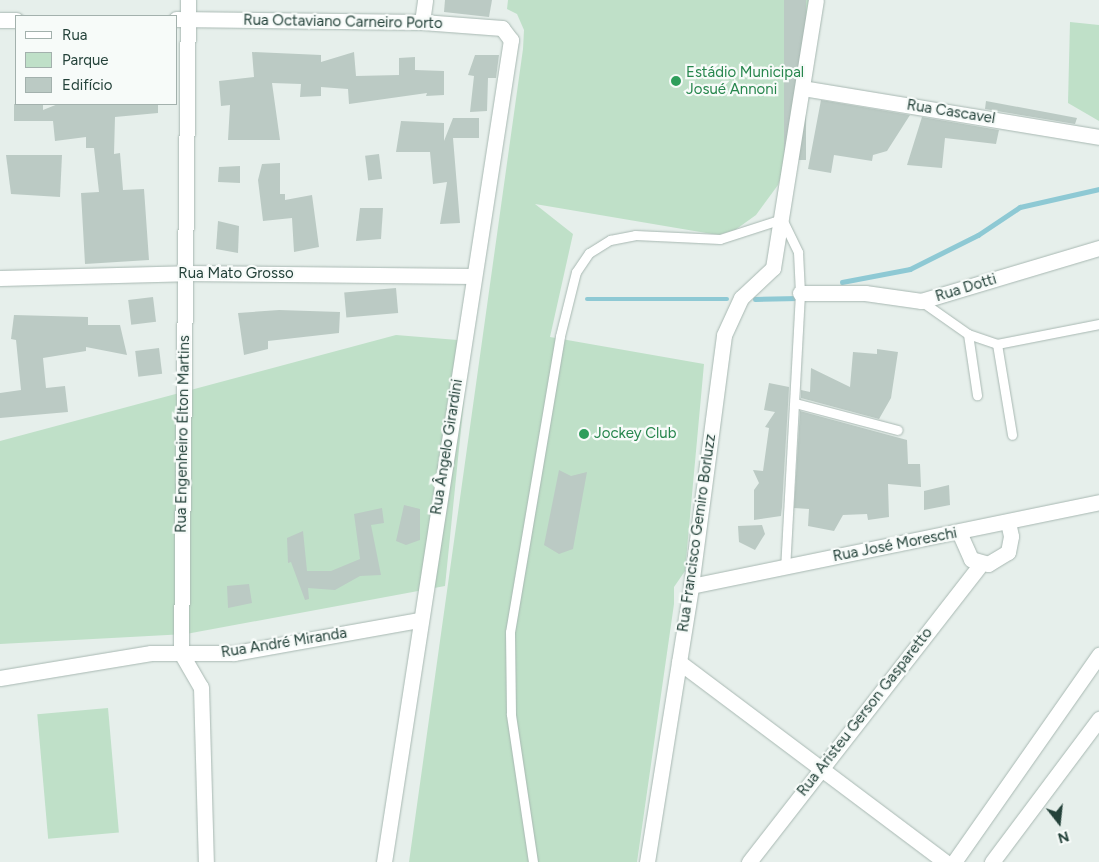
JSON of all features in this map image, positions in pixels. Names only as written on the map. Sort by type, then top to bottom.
[{"type":"street","name":"Rua Engenheiro Élton Martins","points":[[181,652],[186,273],[182,19],[188,0]]},
{"type":"street","points":[[422,22],[425,0]]},
{"type":"street","name":"Rua Francisco Gemiro Borluzz","points":[[646,862],[691,586],[724,335],[741,298],[773,268],[816,0]]},
{"type":"street","name":"Rua Octaviano Carneiro Porto","points":[[182,19],[422,22],[502,28],[509,33]]},
{"type":"street","points":[[0,20],[15,20]]},
{"type":"street","name":"Rua Ângelo Girardini","points":[[384,862],[419,620],[511,40],[509,33]]},
{"type":"street","name":"Rua Cascavel","points":[[803,88],[1099,137]]},
{"type":"street","name":"Rua Dotti","points":[[800,293],[875,294],[921,301],[1099,248]]},
{"type":"street","name":"Rua Mato Grosso","points":[[0,278],[186,273],[473,276]]},
{"type":"street","name":"Rua José Moreschi","points":[[691,586],[1099,502]]},
{"type":"street","points":[[959,532],[966,554],[982,564],[995,562],[1008,552],[1011,536],[1008,522]]},
{"type":"street","name":"Rua Aristeu Gerson Gasparetto","points":[[749,862],[982,564]]},
{"type":"street","name":"Rua André Miranda","points":[[0,678],[151,653],[234,653],[419,620]]},
{"type":"street","points":[[181,652],[201,687],[206,862]]},
{"type":"street","points":[[954,862],[1099,655]]},
{"type":"street","points":[[679,662],[945,862]]},
{"type":"street","points":[[992,862],[1099,719]]},
{"type":"lane","points":[[533,862],[511,714],[510,632],[560,336],[576,272],[589,253],[610,240],[635,235],[720,239],[782,219],[798,252],[800,293],[785,567]]},
{"type":"lane","points":[[921,301],[968,334],[997,344],[1098,326]]},
{"type":"lane","points":[[968,334],[977,395]]},
{"type":"lane","points":[[997,344],[1012,436]]},
{"type":"lane","points":[[795,403],[898,430]]},
{"type":"green space","name":"Jockey Club","points":[[508,0],[811,0],[785,162],[778,185],[756,215],[735,230],[718,235],[535,204],[573,234],[550,337],[704,364],[685,571],[674,587],[674,604],[637,862],[409,862],[523,49],[524,30],[517,14],[507,9]]},
{"type":"green space","points":[[1070,22],[1099,25],[1099,121],[1068,103]]},
{"type":"green space","points":[[396,335],[470,341],[445,586],[186,634],[0,644],[0,441]]},
{"type":"green space","points":[[108,708],[119,833],[48,839],[37,714]]},
{"type":"building","points":[[445,0],[492,0],[489,17],[444,12]]},
{"type":"building","points":[[784,0],[806,0],[806,160],[784,160]]},
{"type":"building","points":[[252,52],[321,55],[321,62],[354,52],[356,76],[399,75],[399,58],[415,57],[415,70],[444,71],[444,95],[426,96],[427,93],[349,104],[348,89],[321,87],[321,96],[300,97],[301,84],[272,83],[280,140],[228,140],[230,105],[221,106],[219,81],[254,77]]},
{"type":"building","points":[[475,55],[499,55],[496,78],[488,78],[487,111],[470,112],[474,76],[468,75]]},
{"type":"building","points":[[821,100],[910,115],[887,151],[873,155],[872,161],[834,155],[831,173],[808,169]]},
{"type":"building","points":[[986,101],[1077,118],[1075,124],[985,109]]},
{"type":"building","points":[[14,104],[43,105],[43,110],[56,105],[158,105],[158,113],[115,117],[114,154],[120,153],[123,190],[144,189],[149,260],[85,264],[81,193],[99,192],[94,148],[86,148],[86,137],[55,141],[53,121],[14,121]]},
{"type":"building","points":[[922,117],[999,130],[996,144],[945,138],[942,168],[907,165]]},
{"type":"building","points":[[453,118],[479,118],[479,138],[453,138],[460,223],[440,224],[447,182],[433,184],[430,152],[396,152],[401,121],[444,123],[444,141]]},
{"type":"building","points":[[379,154],[382,179],[368,181],[365,156]]},
{"type":"building","points":[[6,155],[62,155],[60,197],[11,194]]},
{"type":"building","points":[[280,163],[280,194],[285,194],[285,200],[312,195],[319,247],[294,252],[292,218],[263,221],[258,180],[262,164]]},
{"type":"building","points":[[240,166],[240,183],[218,182],[219,167]]},
{"type":"building","points":[[360,208],[383,208],[381,239],[356,241]]},
{"type":"building","points":[[218,221],[239,226],[238,253],[216,249]]},
{"type":"building","points":[[396,288],[398,313],[346,317],[344,293]]},
{"type":"building","points":[[153,297],[156,322],[131,325],[128,300]]},
{"type":"building","points":[[279,310],[340,312],[339,333],[268,341],[268,349],[244,355],[238,313]]},
{"type":"building","points":[[14,315],[88,317],[88,325],[120,325],[127,355],[86,347],[86,351],[43,358],[46,388],[65,386],[68,412],[0,418],[0,393],[21,390],[16,340],[11,339]]},
{"type":"building","points":[[159,348],[162,374],[138,377],[135,351]]},
{"type":"building","points":[[877,349],[898,352],[891,398],[879,419],[801,398],[801,390],[810,392],[811,368],[850,387],[853,352],[877,354]]},
{"type":"building","points":[[769,383],[789,387],[782,507],[781,516],[754,520],[754,490],[759,483],[753,470],[763,471],[769,428],[765,427],[775,412],[764,410]]},
{"type":"building","points":[[800,411],[907,440],[908,464],[920,464],[921,487],[888,484],[889,517],[868,520],[867,514],[843,515],[834,531],[808,526],[809,509],[794,508]]},
{"type":"building","points":[[559,470],[571,476],[587,472],[573,549],[559,554],[544,545]]},
{"type":"building","points":[[949,485],[950,505],[924,510],[924,491]]},
{"type":"building","points":[[404,505],[420,509],[420,540],[406,545],[396,541]]},
{"type":"building","points":[[382,508],[384,523],[371,525],[381,575],[360,576],[335,590],[308,588],[309,599],[305,600],[291,562],[288,563],[287,538],[303,531],[307,571],[331,571],[360,559],[354,514]]},
{"type":"building","points":[[762,525],[765,534],[755,550],[739,542],[738,526]]},
{"type":"building","points":[[249,584],[252,603],[228,608],[227,586]]},
{"type":"waterway","points":[[842,282],[910,269],[978,235],[1020,207],[1099,189]]},
{"type":"waterway","points":[[755,299],[798,298]]},
{"type":"waterway","points":[[587,299],[727,299]]},
{"type":"place","name":"Estádio Municipal Josué Annoni","points":[[676,81]]},
{"type":"place","name":"Jockey Club","points":[[584,434]]}]
